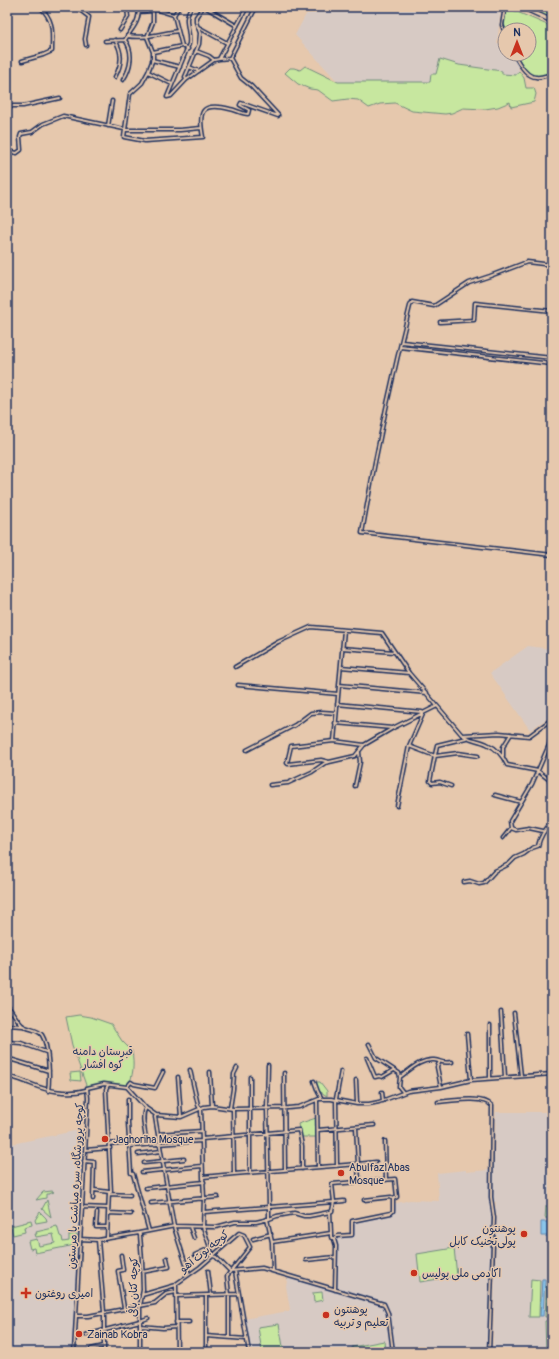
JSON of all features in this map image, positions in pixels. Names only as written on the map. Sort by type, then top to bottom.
[{"type":"highway","points":[[522,7],[552,20]]},
{"type":"street","points":[[22,60],[43,55],[52,51],[52,28],[44,11],[40,7]]},
{"type":"street","points":[[76,7],[88,17],[85,39],[86,45]]},
{"type":"street","points":[[120,30],[128,17],[127,7]]},
{"type":"street","points":[[125,40],[137,23],[139,7]]},
{"type":"street","points":[[174,15],[180,7]]},
{"type":"street","points":[[191,7],[186,15],[190,39],[188,49],[167,97],[171,96],[186,80],[214,60],[230,58]]},
{"type":"street","points":[[186,80],[185,78],[200,38],[196,16],[204,7],[237,26]]},
{"type":"street","points":[[219,59],[247,7]]},
{"type":"street","points":[[230,58],[256,7]]},
{"type":"street","points":[[502,22],[505,7]]},
{"type":"street","points":[[139,12],[154,9],[174,15]]},
{"type":"street","points":[[154,9],[153,22],[147,37],[153,52],[152,60],[148,72],[142,82],[130,94],[124,137],[145,141],[203,137],[201,115],[204,110],[213,107],[230,109],[248,114],[249,110],[240,106],[241,103],[278,116],[251,86],[241,78],[230,58]]},
{"type":"street","points":[[174,15],[182,46]]},
{"type":"street","points":[[198,27],[227,43]]},
{"type":"street","points":[[127,36],[138,38],[178,31]]},
{"type":"street","points":[[115,40],[120,48],[121,57],[120,67],[115,78]]},
{"type":"street","points":[[105,41],[125,40]]},
{"type":"street","points":[[122,80],[130,64],[130,53],[128,44],[125,40]]},
{"type":"street","points":[[153,52],[182,46],[188,49]]},
{"type":"street","points":[[196,51],[209,56],[214,60]]},
{"type":"street","points":[[152,60],[180,67]]},
{"type":"street","points":[[519,62],[523,68],[532,76],[537,77],[552,74]]},
{"type":"street","points":[[189,67],[198,71]]},
{"type":"street","points":[[148,72],[172,84]]},
{"type":"street","points":[[7,107],[23,106],[60,98]]},
{"type":"street","points":[[108,126],[112,101]]},
{"type":"street","points":[[7,151],[17,153],[21,150],[21,134],[32,132],[43,124],[63,116],[125,129],[180,130],[201,128]]},
{"type":"street","points":[[552,265],[527,262],[469,283],[434,306],[412,302],[400,347],[372,476],[362,533],[552,555]]},
{"type":"street","points":[[440,322],[474,320],[476,303],[552,312]]},
{"type":"street","points":[[402,341],[552,358]]},
{"type":"street","points":[[400,347],[552,364]]},
{"type":"street","points":[[235,667],[278,642],[310,627],[382,633],[409,673],[462,735],[466,738],[488,744],[503,756],[507,764],[538,771],[552,782]]},
{"type":"street","points":[[334,741],[344,630]]},
{"type":"street","points":[[342,648],[394,652]]},
{"type":"street","points":[[340,667],[409,673]]},
{"type":"street","points":[[238,685],[338,694]]},
{"type":"street","points":[[339,685],[427,693]]},
{"type":"street","points":[[337,704],[423,712]]},
{"type":"street","points":[[270,785],[292,782],[325,764],[355,756],[364,745],[393,728],[437,706]]},
{"type":"street","points":[[397,806],[409,746],[423,712]]},
{"type":"street","points":[[247,750],[295,726],[311,713],[336,713]]},
{"type":"street","points":[[462,735],[499,733],[530,736],[552,719]]},
{"type":"street","points":[[335,723],[393,728]]},
{"type":"street","points":[[503,756],[503,747],[512,734]]},
{"type":"street","points":[[504,838],[511,828],[510,821],[538,771],[552,734]]},
{"type":"street","points":[[451,786],[440,782],[432,783],[430,780],[438,744],[466,738]]},
{"type":"street","points":[[330,762],[321,760],[287,764],[292,746],[334,741],[364,745]]},
{"type":"street","points":[[409,746],[436,756],[458,753],[478,756]]},
{"type":"street","points":[[356,786],[360,762],[359,752]]},
{"type":"street","points":[[495,795],[521,802]]},
{"type":"street","points":[[464,882],[470,881],[479,884],[484,883],[495,871],[509,864],[514,858],[538,846],[539,839],[543,831],[552,822]]},
{"type":"street","points":[[511,828],[516,830],[529,828],[543,831]]},
{"type":"street","points":[[7,1005],[23,1026]]},
{"type":"street","points":[[7,1009],[12,1010]]},
{"type":"street","points":[[501,1012],[505,1077]]},
{"type":"street","points":[[514,1013],[521,1076]]},
{"type":"street","points":[[490,1024],[490,1078]]},
{"type":"street","points":[[7,1025],[23,1026],[37,1031],[42,1035],[49,1071],[50,1081],[48,1091]]},
{"type":"street","points":[[468,1034],[471,1080]]},
{"type":"street","points":[[7,1042],[20,1043],[46,1052]]},
{"type":"street","points":[[369,1044],[376,1058],[399,1073],[399,1087],[403,1093]]},
{"type":"street","points":[[367,1058],[375,1077],[382,1077],[394,1070]]},
{"type":"street","points":[[7,1060],[12,1060],[49,1071]]},
{"type":"street","points":[[400,1077],[415,1065],[422,1062],[431,1060],[444,1064],[452,1062]]},
{"type":"street","points":[[439,1062],[437,1067],[441,1087]]},
{"type":"street","points":[[268,1065],[268,1219],[272,1242],[272,1271]]},
{"type":"street","points":[[234,1174],[234,1136],[231,1108],[234,1074],[237,1068]]},
{"type":"street","points":[[190,1070],[198,1105],[201,1108],[204,1227],[213,1256],[216,1257],[230,1271],[262,1268],[384,1304],[388,1313],[393,1352]]},
{"type":"street","points":[[337,1166],[336,1099],[341,1071]]},
{"type":"street","points":[[127,1087],[131,1082],[134,1084],[155,1088],[163,1072]]},
{"type":"street","points":[[210,1072],[212,1106]]},
{"type":"street","points":[[284,1073],[285,1170]]},
{"type":"street","points":[[7,1077],[14,1077],[48,1091],[78,1092],[86,1091],[87,1088],[98,1085],[127,1087],[146,1108],[156,1115],[181,1117],[201,1108],[212,1106],[231,1108],[284,1108],[299,1107],[322,1099],[336,1099],[357,1104],[369,1104],[383,1101],[403,1093],[441,1087],[471,1080],[552,1074]]},
{"type":"street","points":[[178,1077],[181,1117]]},
{"type":"street","points":[[250,1077],[250,1173]]},
{"type":"street","points":[[356,1080],[357,1104]]},
{"type":"street","points":[[314,1081],[322,1099]]},
{"type":"street","points":[[107,1238],[109,1193],[112,1192],[106,1089],[108,1085]]},
{"type":"street","name":"کوچه پرورشگاه، سره میاشت یا مرستون","points":[[74,1352],[88,1098],[86,1091]]},
{"type":"street","points":[[382,1092],[383,1101]]},
{"type":"street","points":[[128,1099],[131,1173],[133,1174],[149,1231]]},
{"type":"street","points":[[317,1100],[318,1168]]},
{"type":"street","points":[[438,1102],[470,1100],[487,1101],[492,1106],[491,1198],[494,1218],[489,1352]]},
{"type":"street","points":[[146,1108],[144,1110],[146,1145]]},
{"type":"street","points":[[156,1115],[166,1186],[174,1227],[189,1274]]},
{"type":"street","points":[[318,1130],[374,1125]]},
{"type":"street","points":[[356,1127],[359,1182]]},
{"type":"street","points":[[129,1146],[299,1130],[302,1146],[302,1169]]},
{"type":"street","points":[[158,1134],[202,1131]]},
{"type":"street","points":[[109,1144],[129,1142]]},
{"type":"street","points":[[385,1142],[386,1180]]},
{"type":"street","points":[[85,1150],[110,1148]]},
{"type":"street","points":[[138,1154],[161,1151]]},
{"type":"street","points":[[144,1163],[184,1158]]},
{"type":"street","points":[[84,1161],[94,1162],[93,1199]]},
{"type":"street","points":[[203,1177],[376,1162]]},
{"type":"street","points":[[142,1172],[202,1166]]},
{"type":"street","points":[[334,1239],[337,1236],[352,1235],[352,1221],[391,1213],[393,1211],[393,1199],[397,1197],[395,1179],[332,1184],[334,1202],[332,1211],[330,1212],[331,1237],[334,1239],[335,1290]]},
{"type":"street","points":[[146,1188],[204,1182]]},
{"type":"street","points":[[94,1190],[130,1195]]},
{"type":"street","points":[[151,1203],[218,1197]]},
{"type":"street","points":[[364,1200],[391,1197],[393,1199]]},
{"type":"street","points":[[204,1212],[344,1201]]},
{"type":"street","points":[[82,1207],[108,1208]]},
{"type":"street","points":[[80,1239],[98,1240],[174,1227],[216,1227],[235,1222],[256,1222],[294,1213],[309,1216],[330,1212]]},
{"type":"street","points":[[97,1213],[96,1228],[107,1227]]},
{"type":"street","points":[[108,1213],[131,1214]]},
{"type":"street","points":[[190,1227],[194,1238]]},
{"type":"street","name":"کوچه کتان بافی","points":[[139,1233],[142,1260],[140,1352]]},
{"type":"street","name":"کوچه بوت آهو","points":[[176,1352],[176,1285],[239,1233],[244,1235],[250,1247],[230,1271]]},
{"type":"street","points":[[272,1242],[331,1233]]},
{"type":"street","points":[[253,1239],[270,1234]]},
{"type":"street","points":[[98,1240],[104,1312],[104,1352]]},
{"type":"street","points":[[195,1255],[210,1248]]},
{"type":"street","points":[[122,1255],[123,1270],[118,1271],[124,1308]]},
{"type":"street","points":[[306,1260],[335,1257]]},
{"type":"street","points":[[142,1272],[169,1267],[167,1258]]},
{"type":"street","points":[[208,1271],[211,1295]]},
{"type":"street","points":[[229,1337],[229,1294],[227,1277],[230,1271]]},
{"type":"street","points":[[235,1271],[249,1352]]},
{"type":"street","points":[[142,1295],[176,1285]]},
{"type":"street","points":[[76,1316],[88,1316],[155,1303],[166,1294],[176,1292]]},
{"type":"street","points":[[176,1296],[239,1294]]},
{"type":"street","points":[[206,1296],[206,1352]]},
{"type":"street","points":[[86,1335],[148,1318]]},
{"type":"street","points":[[176,1322],[189,1322]]},
{"type":"street","points":[[140,1326],[163,1328],[176,1327]]},
{"type":"street","points":[[206,1336],[246,1339]]},
{"type":"street","points":[[92,1352],[91,1348],[104,1346]]},
{"type":"shaded area","points":[[310,7],[501,7],[499,22],[497,22],[497,62],[517,62],[519,71],[516,75],[502,74],[502,71],[459,65],[440,59],[436,75],[431,82],[338,82],[295,35]]},
{"type":"shaded area","points":[[552,227],[552,265],[550,264],[548,257],[550,249],[547,247]]},
{"type":"shaded area","points":[[528,646],[552,649],[552,715],[530,730],[490,673]]},
{"type":"shaded area","name":"پوهنتون پولی‌تخنیک کابل","points":[[496,1112],[552,1112],[552,1352],[492,1352],[497,1214],[495,1212],[496,1202],[493,1202]]},
{"type":"shaded area","points":[[84,1129],[72,1352],[8,1352],[7,1145]]},
{"type":"shaded area","name":"اکادمی ملی پولیس","points":[[466,1170],[466,1172],[489,1170],[489,1172],[491,1172],[491,1197],[494,1214],[489,1352],[393,1352],[388,1313],[384,1304],[335,1290],[336,1246],[334,1239],[337,1236],[352,1235],[352,1221],[391,1213],[393,1211],[393,1204],[410,1200],[439,1201],[437,1173]]},
{"type":"shaded area","name":"پوهنتون تعلیم و تربیه","points":[[288,1277],[383,1305],[385,1308],[391,1352],[250,1352],[244,1319],[289,1311],[290,1309],[286,1286]]},
{"type":"green space","points":[[528,7],[552,7],[552,19]]},
{"type":"green space","points":[[508,8],[552,27],[552,74],[533,78],[528,74],[521,62],[537,62],[537,22],[504,22]]},
{"type":"green space","points":[[440,59],[459,65],[502,71],[502,74],[516,75],[519,71],[524,78],[526,88],[534,88],[536,94],[534,102],[511,107],[510,102],[498,107],[485,109],[463,108],[452,113],[445,114],[412,111],[395,103],[380,104],[369,108],[358,100],[348,99],[333,101],[318,90],[310,89],[298,84],[285,73],[290,68],[300,70],[305,66],[338,82],[430,82],[431,74],[436,74]]},
{"type":"green space","name":"قبرستان دامنه کوه افشار","points":[[79,1015],[91,1017],[111,1024],[122,1041],[132,1051],[133,1070],[127,1087],[104,1084],[87,1088],[72,1045],[66,1017]]},
{"type":"green space","points":[[80,1072],[81,1081],[71,1080],[70,1073]]},
{"type":"green space","points":[[317,1082],[320,1082],[327,1091],[327,1096],[319,1091]]},
{"type":"green space","points":[[316,1118],[317,1137],[301,1137],[301,1129],[299,1129],[298,1124]]},
{"type":"green space","points":[[43,1192],[54,1192],[46,1194],[46,1198],[36,1200]]},
{"type":"green space","points":[[47,1200],[51,1217],[42,1209]]},
{"type":"green space","points":[[546,1206],[552,1206],[552,1218],[545,1218]]},
{"type":"green space","points":[[40,1212],[47,1221],[36,1223],[35,1220]]},
{"type":"green space","points":[[31,1220],[32,1225],[24,1227],[25,1232],[13,1235],[11,1228],[7,1230],[7,1227]]},
{"type":"green space","points":[[57,1226],[63,1242],[69,1241],[69,1235],[77,1234],[77,1241],[74,1241],[75,1245],[35,1253],[34,1248],[30,1249],[28,1241],[37,1239],[39,1246],[55,1243],[53,1234],[36,1237],[35,1234],[37,1234],[36,1232]]},
{"type":"green space","points":[[454,1248],[457,1276],[420,1282],[417,1254]]},
{"type":"green space","points":[[531,1279],[540,1280],[539,1317],[529,1317]]},
{"type":"green space","points":[[547,1279],[552,1280],[552,1316],[545,1317]]},
{"type":"green space","points":[[322,1292],[323,1300],[314,1302],[313,1293]]},
{"type":"green space","points":[[552,1320],[552,1352],[546,1352],[545,1321]]},
{"type":"green space","points":[[279,1324],[284,1352],[262,1352],[258,1327]]},
{"type":"green space","points":[[384,1341],[385,1352],[353,1352],[352,1347]]},
{"type":"water","points":[[541,1222],[552,1222],[552,1236],[541,1236]]},
{"type":"water","points":[[542,1279],[545,1279],[543,1316],[540,1316]]},
{"type":"place","name":"Jaghoriha Mosque","points":[[105,1139]]},
{"type":"place","name":"AbulfazlAbas Mosque","points":[[341,1173]]},
{"type":"place","name":"پوهنتون پولی‌تخنیک کابل","points":[[524,1234]]},
{"type":"place","name":"اکادمی ملی پولیس","points":[[414,1273]]},
{"type":"place","name":"امیری روغتون","points":[[26,1293]]},
{"type":"place","name":"پوهنتون تعلیم و تربیه","points":[[326,1315]]},
{"type":"place","name":"Zainab Kobra","points":[[79,1334]]}]
